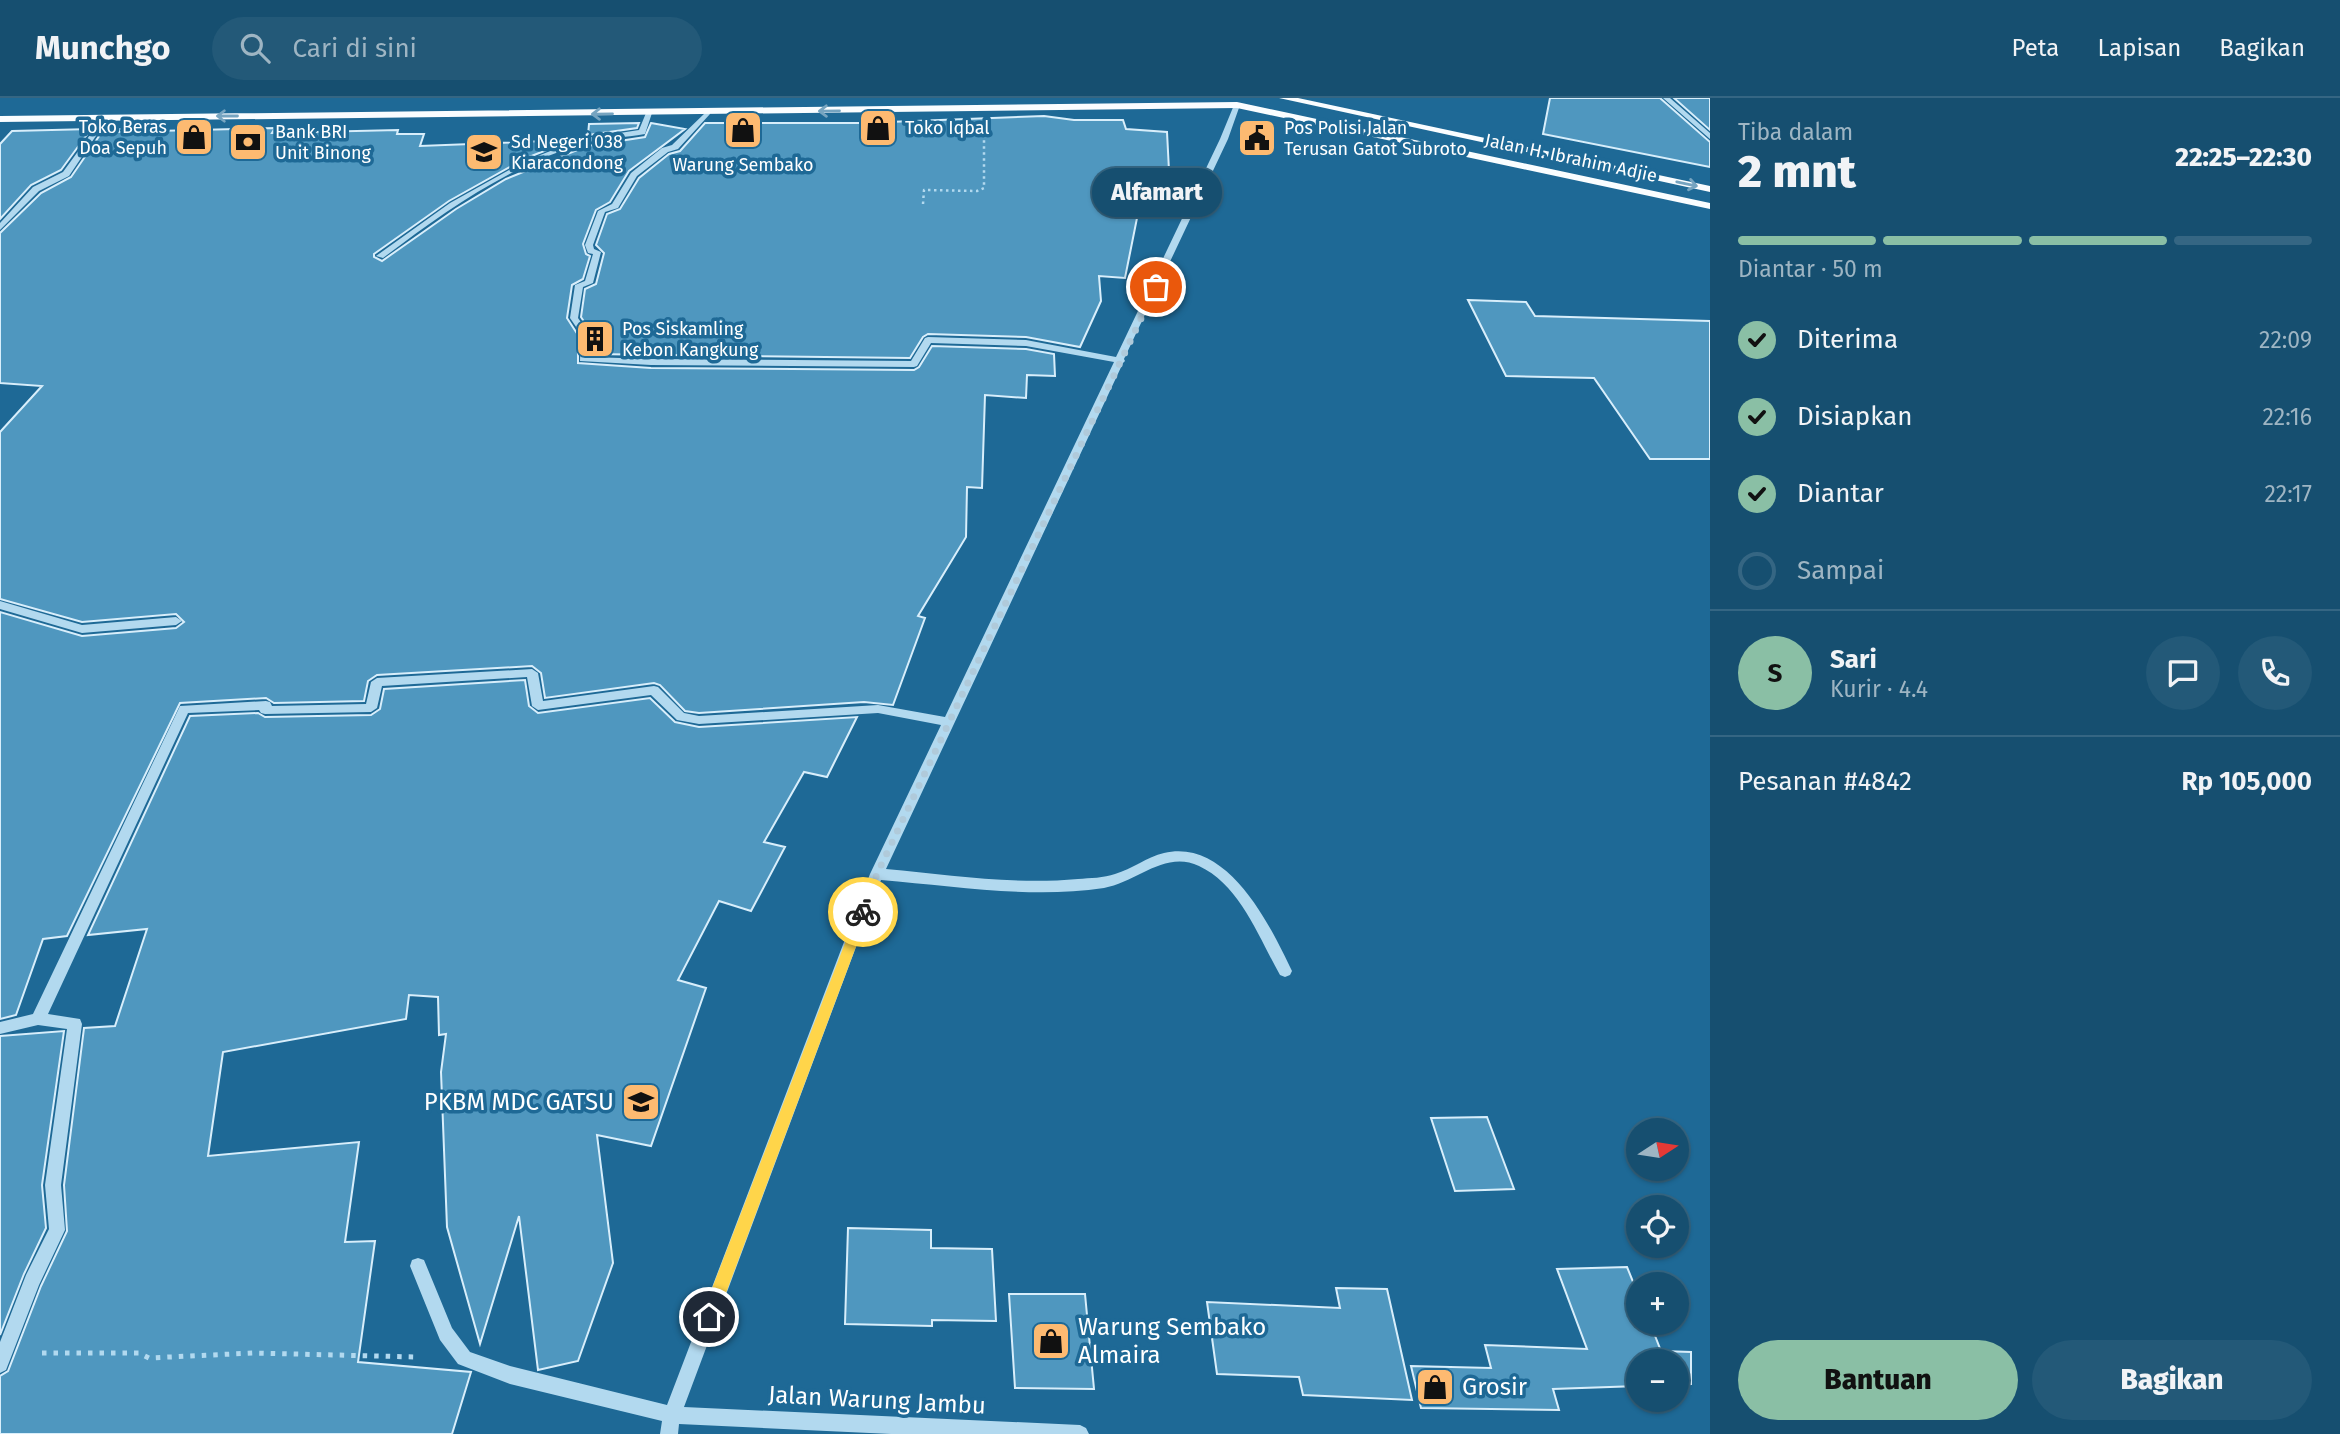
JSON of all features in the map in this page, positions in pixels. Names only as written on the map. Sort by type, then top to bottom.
[{"type":"main road","name":"Jalan H. Ibrahim Adjie","points":[[1284,98],[1710,189]]},
{"type":"main road","name":"Jalan H. Ibrahim Adjie","points":[[0,119],[708,113],[1237,102],[1710,205]]},
{"type":"street","points":[[1666,98],[1710,137]]},
{"type":"street","points":[[669,1434],[672,1416],[877,874],[1121,361],[1224,139],[1237,102]]},
{"type":"street","points":[[380,256],[429,217],[527,161],[587,140],[642,132],[649,113]]},
{"type":"street","points":[[708,113],[675,147],[665,150],[634,175],[615,206],[602,211],[589,245],[591,251],[597,252],[589,283],[579,285],[574,318],[585,334],[583,359],[914,364],[928,340],[1026,343],[1121,361]]},
{"type":"street","points":[[0,228],[36,189],[66,174],[105,118]]},
{"type":"street","points":[[0,605],[82,629],[176,621]]},
{"type":"street","points":[[38,1019],[184,709],[267,705],[265,710],[371,708],[377,682],[532,673],[538,706],[654,690],[681,717],[699,720],[878,709],[950,722]]},
{"type":"street","points":[[877,874],[1006,885],[1102,883],[1120,880],[1157,859],[1180,856],[1200,860],[1231,881],[1284,971]]},
{"type":"street","points":[[0,1028],[38,1019],[75,1024],[53,1185],[57,1230],[32,1281],[2,1359]]},
{"type":"street","points":[[418,1266],[446,1334],[464,1358],[510,1375],[672,1416]]},
{"type":"street","name":"Jalan Warung Jambu","points":[[672,1416],[1080,1434]]},
{"type":"path","points":[[923,204],[924,190],[977,191],[984,188],[984,109]]},
{"type":"path","points":[[2,1359],[139,1353],[149,1358],[253,1353],[464,1358]]},
{"type":"building","points":[[1550,98],[1660,98],[1710,142],[1710,167],[1543,134]]},
{"type":"building","points":[[1674,98],[1710,98],[1710,130]]},
{"type":"building","points":[[1044,116],[1074,120],[1123,120],[1126,129],[1167,132],[1170,190],[1155,189],[1150,214],[1138,213],[1125,278],[1099,276],[1101,301],[1080,347],[1026,337],[928,334],[923,337],[910,358],[591,354],[592,334],[581,317],[585,289],[596,284],[604,253],[596,245],[607,214],[620,209],[639,178],[669,154],[680,151],[705,123],[862,123]]},
{"type":"building","points":[[639,123],[637,128],[588,135],[589,124]]},
{"type":"building","points":[[651,123],[685,129],[629,171],[610,202],[596,210],[583,244],[586,254],[590,256],[583,279],[572,285],[567,318],[578,335],[578,363],[651,368],[914,370],[919,367],[932,346],[1026,349],[1054,354],[1055,376],[1027,375],[1026,398],[985,395],[982,488],[967,487],[966,537],[918,616],[925,618],[893,705],[864,702],[699,713],[685,711],[660,685],[654,683],[545,698],[541,673],[532,666],[377,675],[368,681],[364,701],[274,703],[266,698],[180,703],[67,936],[43,939],[16,1015],[0,1019],[0,612],[82,636],[176,628],[184,622],[176,614],[82,622],[0,599],[0,432],[42,386],[0,383],[0,233],[41,193],[71,177],[104,129],[120,129],[117,132],[275,128],[272,133],[398,130],[397,134],[424,134],[420,146],[572,140],[524,159],[449,201],[374,254],[374,257],[382,261],[456,209],[506,179],[587,146],[645,137]]},
{"type":"building","points":[[91,129],[61,170],[31,185],[0,219],[0,144],[12,131]]},
{"type":"building","points":[[1468,300],[1526,302],[1535,316],[1710,321],[1710,459],[1650,459],[1594,378],[1506,376]]},
{"type":"building","points":[[525,680],[529,706],[538,713],[650,698],[675,722],[699,727],[857,717],[827,777],[804,772],[764,842],[785,847],[751,911],[719,901],[678,980],[706,988],[651,1146],[597,1135],[613,1263],[578,1361],[538,1370],[519,1216],[480,1344],[447,1227],[441,1072],[446,1034],[439,1035],[438,997],[409,995],[406,1019],[223,1052],[208,1156],[359,1142],[345,1242],[375,1241],[358,1362],[471,1372],[452,1434],[0,1434],[0,1376],[8,1371],[41,1286],[67,1231],[64,1185],[84,1028],[115,1026],[147,929],[88,935],[190,716],[258,713],[265,717],[371,715],[380,709],[384,689]]},
{"type":"building","points":[[64,1031],[42,1185],[46,1228],[0,1335],[0,1036]]},
{"type":"building","points":[[1487,1117],[1514,1189],[1455,1191],[1431,1118]]},
{"type":"building","points":[[848,1228],[931,1230],[931,1248],[992,1249],[996,1321],[932,1320],[932,1326],[845,1324]]},
{"type":"building","points":[[1627,1267],[1629,1272],[1626,1272],[1626,1335],[1655,1335],[1660,1349],[1626,1349],[1626,1386],[1553,1389],[1559,1410],[1421,1408],[1411,1366],[1491,1368],[1485,1345],[1587,1349],[1557,1269]]},
{"type":"building","points":[[1336,1288],[1387,1289],[1412,1400],[1303,1395],[1299,1377],[1217,1374],[1207,1302],[1340,1308]]},
{"type":"building","name":"Warung Sembako Almaira","points":[[1009,1294],[1085,1294],[1094,1389],[1015,1388]]},
{"type":"building","points":[[1689,1352],[1691,1352],[1689,1384]]},
{"type":"way so far","points":[[863,912],[877,874],[1156,287]]},
{"type":"place","name":"Toko Iqbal","points":[[878,128]]},
{"type":"place","name":"Warung Sembako","points":[[743,130]]},
{"type":"place","name":"Toko Beras Doa Sepuh","points":[[194,137]]},
{"type":"place","name":"Pos Polisi Jalan Terusan Gatot Subroto","points":[[1257,138]]},
{"type":"place","name":"Bank BRI Unit Binong","points":[[248,142]]},
{"type":"place","name":"Sd Negeri 038 Kiaracondong","points":[[484,152]]},
{"type":"place","name":"Alfamart","points":[[1156,287]]},
{"type":"place","name":"Pos Siskamling Kebon Kangkung","points":[[595,339]]},
{"type":"place","name":"PKBM MDC GATSU","points":[[641,1102]]},
{"type":"place","name":"Warung Sembako Almaira","points":[[1051,1341]]},
{"type":"place","name":"Grosir","points":[[1435,1387]]},
{"type":"route","points":[[709,1317],[863,912]]}]
